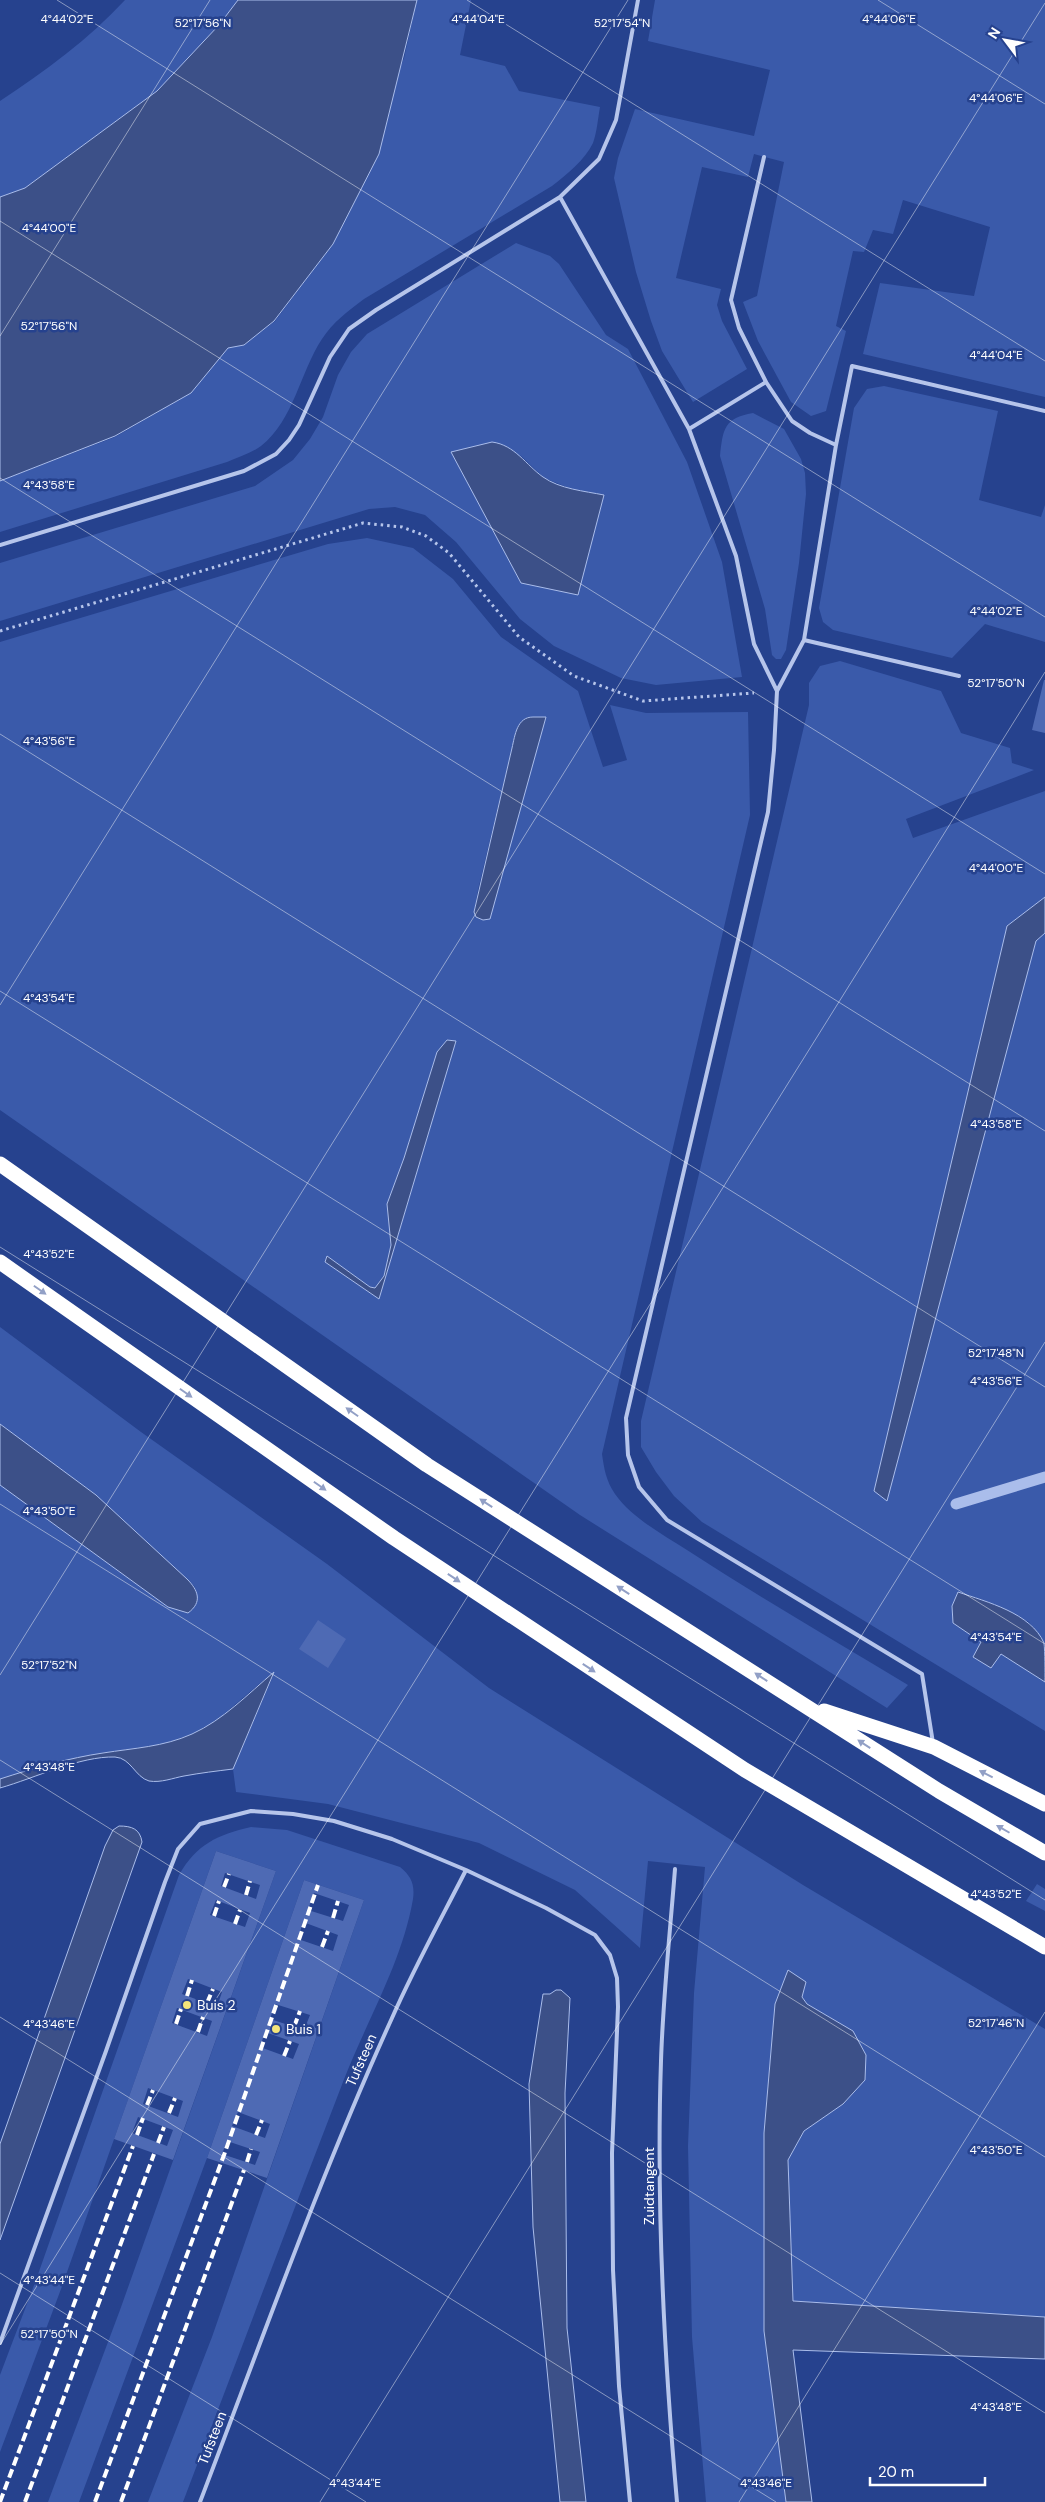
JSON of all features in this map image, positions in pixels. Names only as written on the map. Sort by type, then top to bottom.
[{"type":"highway","points":[[0,1164],[427,1465],[939,1791],[1045,1853]]},
{"type":"highway","points":[[0,1262],[394,1538],[712,1749],[1045,1947]]},
{"type":"highway","points":[[802,1703],[934,1747],[1045,1804]]},
{"type":"lane","points":[[0,545],[244,471],[276,454],[299,425],[330,356],[349,329],[376,310],[560,197],[599,159],[616,120],[638,0]]},
{"type":"lane","points":[[764,156],[731,300],[739,328],[766,382],[792,420],[810,433],[836,445]]},
{"type":"lane","points":[[560,197],[689,429],[736,556],[754,644],[777,690]]},
{"type":"lane","points":[[934,1747],[922,1674],[667,1520],[639,1487],[628,1455],[626,1418],[768,812],[777,690],[804,640],[836,445],[852,366],[1045,411]]},
{"type":"lane","points":[[689,429],[766,382]]},
{"type":"lane","points":[[804,640],[959,676]]},
{"type":"lane","points":[[0,2344],[106,2051],[164,1882],[178,1849],[200,1824],[251,1811],[293,1814],[334,1821],[392,1839],[466,1870],[546,1908],[595,1935],[610,1955],[617,1978],[617,2037],[612,2153],[613,2270],[619,2386],[630,2502]]},
{"type":"lane","name":"Zuidtangent","points":[[675,1869],[661,2061],[660,2255],[668,2399],[677,2502]]},
{"type":"lane","name":"Tufsteen","points":[[200,2502],[355,2100],[392,2016],[466,1870]]},
{"type":"path","points":[[0,631],[363,523],[402,527],[426,536],[449,553],[519,637],[574,676],[642,701],[687,699],[777,690]]},
{"type":"shaded area","points":[[125,0],[238,0],[219,25],[157,91],[25,188],[0,197],[0,101],[66,54],[111,15]]},
{"type":"shaded area","points":[[238,0],[417,0],[379,154],[333,244],[274,321],[244,345],[228,348],[191,393],[115,436],[0,481],[0,197],[25,188],[157,91],[219,25]]},
{"type":"shaded area","points":[[417,0],[471,0],[460,55],[505,66],[519,91],[600,107],[594,139],[590,149],[575,167],[552,186],[364,299],[341,317],[326,333],[314,352],[281,423],[261,446],[227,462],[0,532],[0,481],[115,437],[191,393],[228,348],[244,345],[275,321],[333,244],[404,58]]},
{"type":"shaded area","points":[[655,0],[1045,0],[1045,397],[863,354],[880,283],[974,296],[990,227],[903,200],[893,234],[873,230],[864,252],[853,251],[836,326],[846,331],[826,411],[811,416],[791,402],[758,341],[743,302],[757,296],[784,162],[754,154],[748,177],[702,167],[676,278],[721,289],[717,305],[722,321],[747,369],[693,402],[662,351],[651,321],[636,272],[614,178],[618,158],[635,109],[754,136],[770,70],[648,41]]},
{"type":"shaded area","points":[[516,243],[550,256],[559,264],[606,335],[628,349],[687,462],[722,562],[742,677],[656,685],[621,678],[554,646],[520,619],[456,542],[425,515],[395,507],[369,509],[0,621],[0,563],[255,486],[293,460],[310,439],[323,417],[338,375],[351,352],[367,334]],"holes":[[[520,455],[544,478],[569,488],[578,595]]]},
{"type":"shaded area","points":[[884,386],[998,411],[979,500],[1041,517],[1045,505],[1045,642],[985,624],[952,658],[833,630],[823,622],[819,608],[854,408],[867,389]]},
{"type":"shaded area","points":[[753,413],[784,429],[801,459],[805,473],[806,494],[799,563],[786,650],[781,659],[776,659],[772,655],[765,609],[720,456],[722,439],[727,426],[736,418]]},
{"type":"shaded area","points":[[492,442],[514,451],[550,481],[572,489],[604,495],[578,595],[521,583],[451,452]]},
{"type":"shaded area","points":[[367,538],[413,548],[453,579],[501,637],[578,691],[603,767],[627,760],[610,705],[646,713],[748,712],[750,815],[602,1454],[609,1484],[622,1503],[639,1518],[742,1585],[908,1685],[887,1708],[580,1515],[0,1110],[0,642],[328,544]],"holes":[[[528,717],[545,717],[483,920],[476,917],[474,912],[478,890],[512,748]],[[447,1040],[456,1041],[379,1299],[325,1262],[327,1256],[370,1287],[375,1288],[384,1276],[391,1245],[387,1204],[404,1158],[437,1052]]]},
{"type":"shaded area","points":[[840,661],[941,691],[961,733],[1010,748],[1012,763],[1034,770],[906,819],[913,838],[1045,791],[1045,897],[1007,926],[1036,941],[1045,933],[1045,1644],[1029,1622],[986,1601],[959,1592],[953,1623],[981,1642],[974,1658],[991,1667],[1001,1654],[1045,1682],[1045,1731],[702,1522],[674,1496],[656,1472],[641,1447],[641,1421],[809,705],[809,683],[820,666]]},
{"type":"shaded area","points":[[533,717],[546,717],[490,919],[483,920],[476,917],[474,912],[514,738],[520,723]]},
{"type":"shaded area","points":[[1045,897],[1045,933],[1036,941],[887,1501],[874,1491],[1007,926]]},
{"type":"shaded area","points":[[447,1040],[456,1041],[379,1299],[325,1262],[327,1256],[370,1287],[375,1288],[384,1276],[391,1245],[387,1204],[404,1158],[437,1052]]},
{"type":"shaded area","points":[[0,1327],[141,1432],[327,1564],[489,1688],[803,1885],[1045,2029],[1045,2317],[793,2301],[788,2160],[804,2131],[843,2104],[853,2031],[807,2004],[802,1997],[775,2004],[764,2133],[764,2331],[786,2502],[706,2502],[692,2337],[688,2146],[694,1993],[705,1867],[648,1861],[640,1948],[575,1890],[479,1843],[328,1804],[236,1792],[233,1769],[273,1676],[264,1680],[216,1721],[192,1734],[165,1744],[101,1753],[0,1779],[0,1485],[168,1607],[195,1587],[96,1495],[0,1424]]},
{"type":"shaded area","points":[[0,1424],[96,1495],[187,1579],[194,1587],[197,1596],[196,1605],[193,1609],[188,1613],[168,1607],[0,1485]]},
{"type":"shaded area","points":[[958,1592],[1019,1616],[1038,1633],[1044,1643],[1045,1682],[1001,1654],[991,1668],[973,1657],[981,1642],[953,1623],[952,1606]]},
{"type":"shaded area","points":[[274,1672],[233,1769],[162,1781],[149,1781],[140,1776],[129,1764],[120,1758],[101,1758],[72,1764],[0,1788],[0,1779],[39,1767],[90,1755],[159,1744],[192,1734],[225,1714]]},
{"type":"shaded area","points":[[119,1826],[135,1829],[142,1842],[0,2240],[0,2144],[105,1846],[113,1830]]},
{"type":"shaded area","points":[[251,1827],[287,1830],[400,1867],[407,1874],[413,1885],[413,1899],[408,1923],[383,1992],[343,2082],[183,2502],[148,2502],[212,2337],[364,1900],[304,1880],[207,2158],[79,2502],[48,2502],[120,2310],[276,1871],[216,1851],[61,2289],[0,2452],[0,2375],[36,2280],[179,1875],[193,1856],[209,1842]]},
{"type":"shaded area","points":[[1037,1884],[1045,1889],[1045,1911],[1026,1901]]},
{"type":"shaded area","points":[[788,1970],[806,1982],[802,1997],[807,2004],[853,2031],[866,2055],[865,2080],[843,2104],[804,2131],[788,2160],[793,2301],[1045,2317],[1045,2359],[793,2350],[812,2502],[786,2502],[764,2331],[764,2133],[775,2004]]},
{"type":"shaded area","points":[[556,1990],[561,1990],[570,1998],[565,2093],[567,2328],[586,2502],[560,2502],[533,2227],[529,2084],[543,1994],[550,1994]]},
{"type":"building","points":[[1045,680],[1045,733],[1032,730]]},
{"type":"building","points":[[318,1620],[346,1639],[328,1668],[299,1649]]},
{"type":"building","name":"Buis 2","points":[[216,1851],[276,1871],[173,2160],[114,2139]],"holes":[[[225,1873],[260,1885],[256,1899],[221,1886]],[[216,1900],[250,1913],[245,1927],[210,1915]],[[188,1979],[222,1992],[217,2007],[182,1994]],[[177,2008],[212,2021],[207,2036],[172,2023]],[[148,2088],[183,2101],[178,2117],[143,2104]],[[138,2117],[173,2130],[167,2146],[132,2133]]]},
{"type":"building","name":"Buis 1","points":[[304,1880],[364,1900],[267,2178],[207,2158]],"holes":[[[314,1893],[349,1905],[343,1921],[308,1910]],[[303,1922],[338,1935],[333,1951],[298,1939]],[[275,2004],[310,2015],[304,2030],[270,2019]],[[265,2032],[299,2044],[293,2059],[260,2047]],[[238,2112],[270,2124],[265,2138],[232,2126]],[[227,2141],[260,2152],[255,2165],[222,2154]]]},
{"type":"waterway","points":[[956,1504],[1045,1477]]},
{"type":"railway","points":[[224,1887],[229,1874]]},
{"type":"railway","points":[[246,1895],[250,1881]]},
{"type":"railway","points":[[95,2502],[224,2155],[318,1885]]},
{"type":"railway","points":[[214,1916],[219,1901]]},
{"type":"railway","points":[[333,1918],[338,1901]]},
{"type":"railway","points":[[235,1924],[240,1910]]},
{"type":"railway","points":[[322,1947],[328,1931]]},
{"type":"railway","points":[[187,1996],[192,1980]]},
{"type":"railway","points":[[207,2003],[213,1989]]},
{"type":"railway","points":[[176,2024],[181,2009]]},
{"type":"railway","points":[[294,2027],[300,2011]]},
{"type":"railway","points":[[198,2032],[203,2017]]},
{"type":"railway","points":[[284,2056],[290,2041]]},
{"type":"railway","points":[[147,2105],[153,2090]]},
{"type":"railway","points":[[169,2113],[175,2098]]},
{"type":"railway","points":[[137,2135],[143,2118]]},
{"type":"railway","points":[[256,2135],[262,2120]]},
{"type":"railway","points":[[158,2143],[164,2127]]},
{"type":"railway","points":[[0,2502],[133,2146]]},
{"type":"railway","points":[[247,2162],[251,2149]]},
{"type":"railway","points":[[25,2502],[154,2154]]},
{"type":"railway","points":[[121,2502],[244,2170]]},
{"type":"place","name":"Buis 2","points":[[187,2005]]},
{"type":"place","name":"Buis 1","points":[[276,2029]]}]
